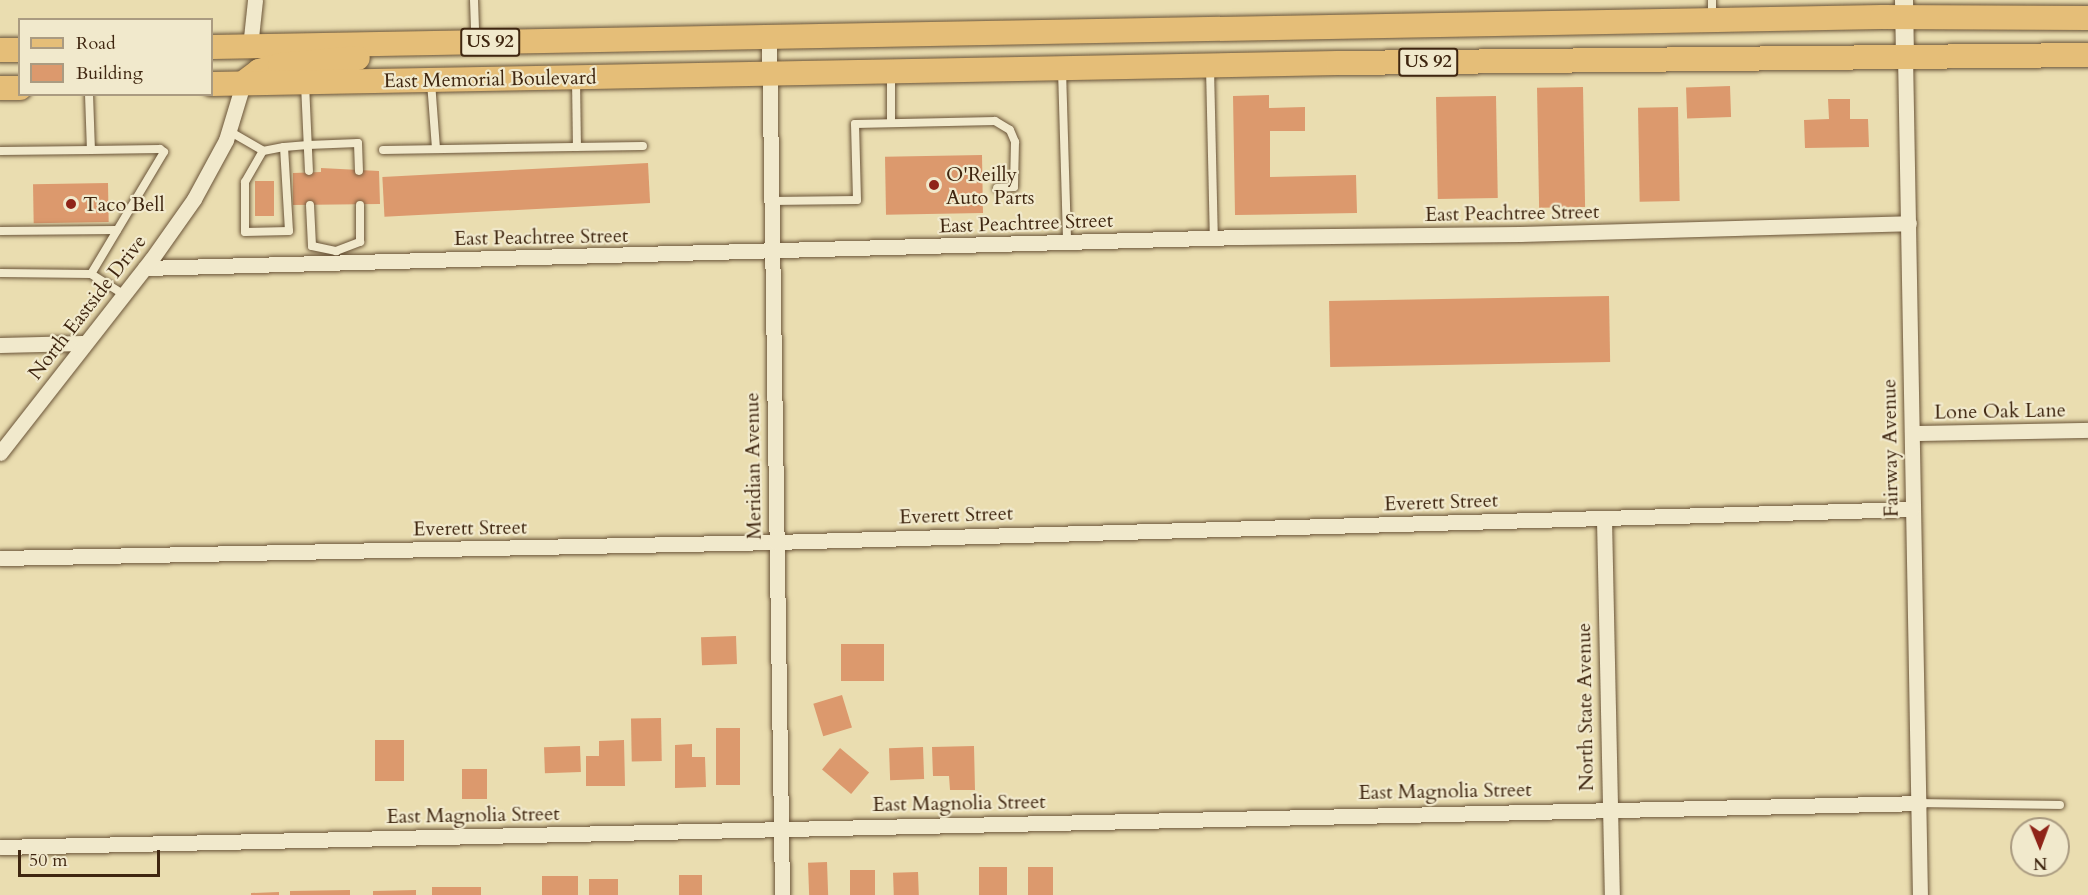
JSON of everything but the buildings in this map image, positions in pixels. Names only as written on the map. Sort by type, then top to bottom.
[{"type":"main road","name":"US 92","points":[[769,37],[1337,26],[1712,10],[1904,8],[2088,18]]},
{"type":"main road","points":[[1337,26],[1338,63]]},
{"type":"main road","name":"East Memorial Boulevard","points":[[213,47],[769,37]]},
{"type":"main road","points":[[243,84],[259,71],[280,65],[470,43]]},
{"type":"main road","points":[[0,50],[18,50]]},
{"type":"main road","name":"US 92","points":[[769,75],[1338,63],[1905,55],[2088,55]]},
{"type":"main road","name":"East Memorial Boulevard","points":[[213,84],[769,75]]},
{"type":"main road","points":[[0,88],[18,88]]},
{"type":"street","points":[[250,47],[255,0]]},
{"type":"street","name":"Fairway Avenue","points":[[1904,8],[1920,895]]},
{"type":"street","name":"Meridian Avenue","points":[[769,37],[782,895]]},
{"type":"street","name":"North Eastside Drive","points":[[0,453],[82,344],[145,268],[194,199],[229,130],[243,84]]},
{"type":"street","name":"East Peachtree Street","points":[[145,268],[336,257],[771,253],[1214,238],[1520,234],[1909,223]]},
{"type":"street","points":[[0,345],[82,344]]},
{"type":"street","name":"Lone Oak Lane","points":[[1912,433],[2088,430]]},
{"type":"street","name":"Everett Street","points":[[0,558],[776,542],[1912,509]]},
{"type":"street","name":"North State Avenue","points":[[1604,519],[1607,808],[1612,895]]},
{"type":"street","name":"East Magnolia Street","points":[[0,847],[780,830],[1607,808],[1919,803]]},
{"type":"lane","points":[[470,43],[474,0]]},
{"type":"lane","points":[[1210,66],[1214,238]]},
{"type":"lane","points":[[1062,69],[1067,243]]},
{"type":"lane","points":[[891,72],[891,123]]},
{"type":"lane","points":[[576,78],[577,147]]},
{"type":"lane","points":[[431,80],[436,149]]},
{"type":"lane","points":[[305,82],[309,171]]},
{"type":"lane","points":[[89,96],[91,150]]},
{"type":"lane","points":[[771,201],[857,201],[855,124],[995,121],[1010,130],[1015,142],[1014,187],[997,188]]},
{"type":"lane","points":[[229,130],[263,151],[284,147],[358,143],[359,171]]},
{"type":"lane","points":[[383,150],[643,146]]},
{"type":"lane","points":[[263,151],[245,182],[245,232],[289,231],[284,147]]},
{"type":"lane","points":[[0,151],[160,149],[164,152],[91,273]]},
{"type":"lane","points":[[310,205],[312,246],[336,257],[360,242],[360,205]]},
{"type":"lane","points":[[0,231],[117,230]]},
{"type":"lane","points":[[0,273],[91,273],[123,294]]},
{"type":"lane","points":[[1919,803],[2060,805]]},
{"type":"place","name":"O'Reilly Auto Parts","points":[[934,185]]},
{"type":"place","name":"Taco Bell","points":[[71,204]]}]
